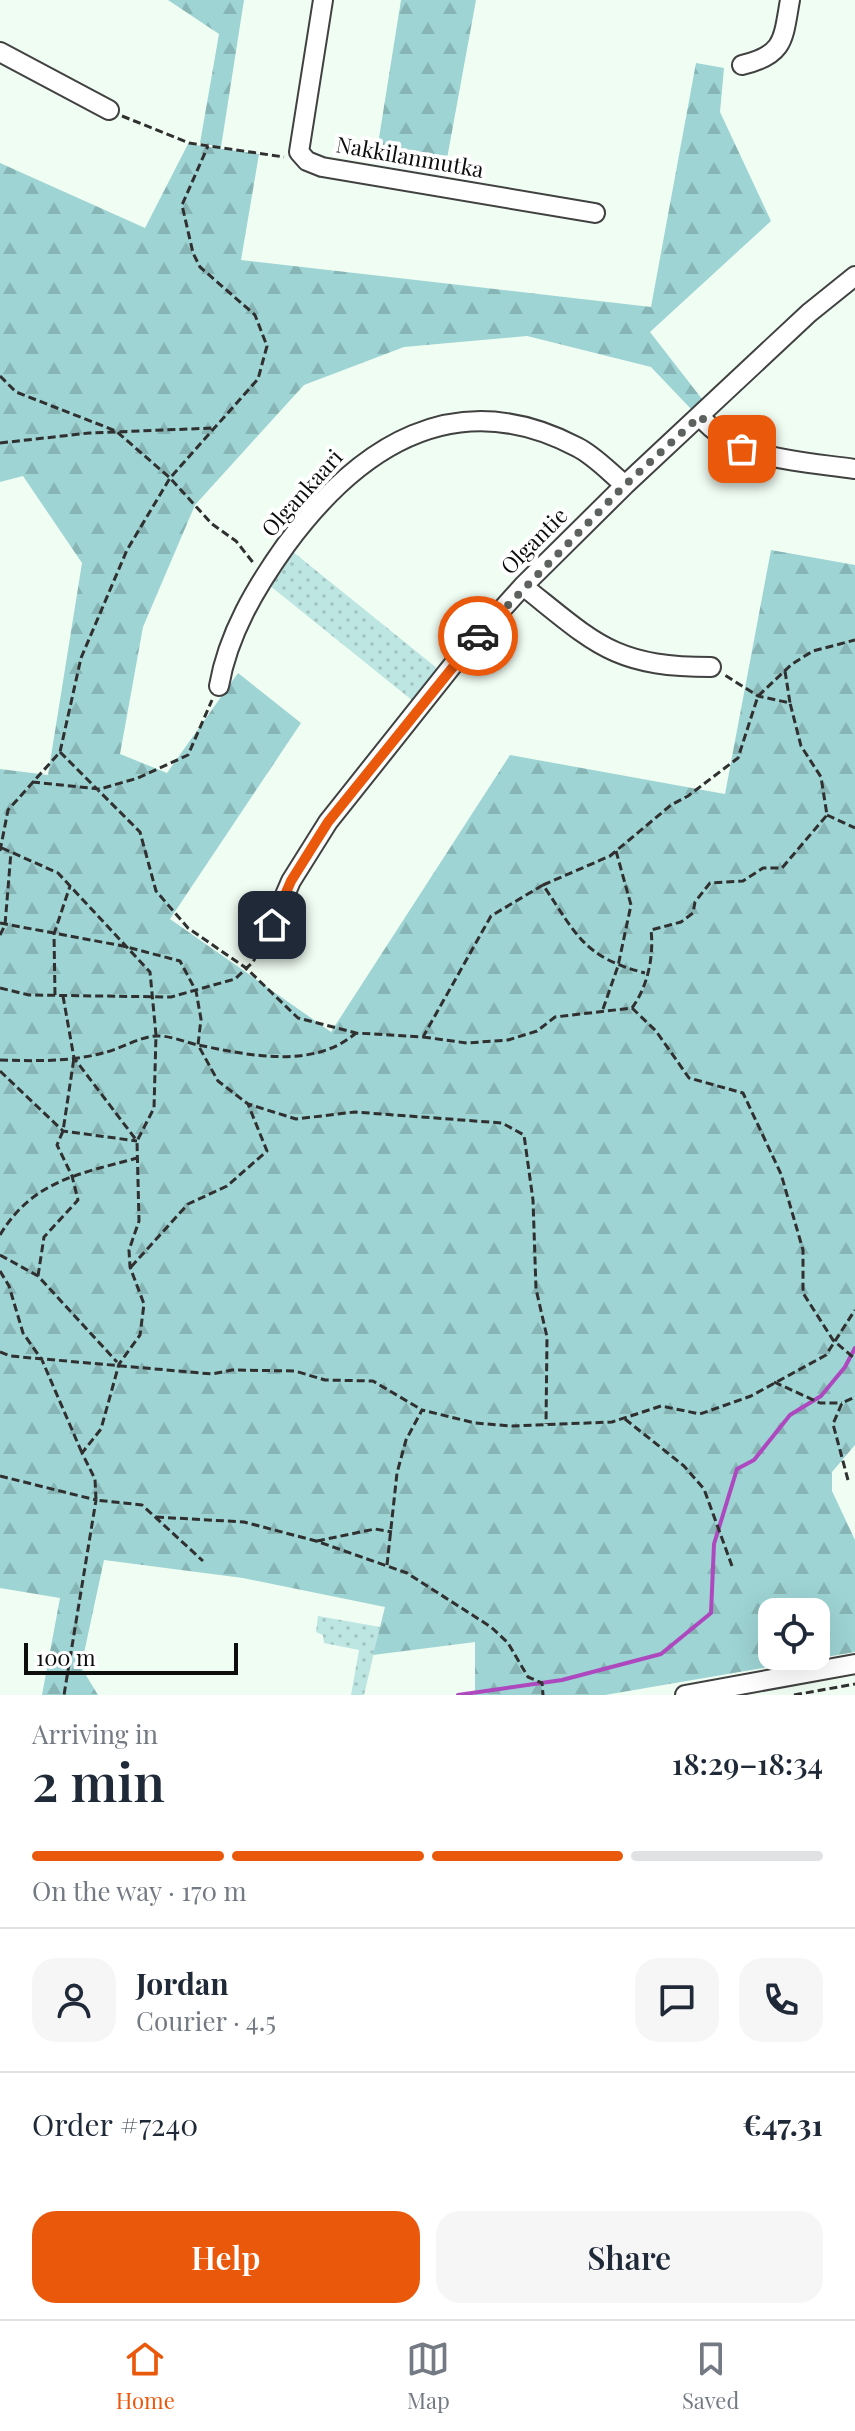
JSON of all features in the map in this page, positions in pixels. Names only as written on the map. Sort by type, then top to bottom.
[{"type":"street","name":"Nakkilanmutka","points":[[323,0],[299,152],[307,161],[322,167],[595,213]]},
{"type":"street","points":[[742,65],[772,55],[779,47],[790,0]]},
{"type":"street","points":[[0,52],[109,110]]},
{"type":"street","name":"Olgantie","points":[[272,925],[291,881],[328,822],[460,656],[523,586],[625,485],[809,313],[855,276]]},
{"type":"street","points":[[700,416],[729,444],[742,449],[855,469]]},
{"type":"street","name":"Olgankaari","points":[[219,686],[225,651],[265,577],[310,515],[363,461],[394,441],[427,430],[489,423],[552,435],[580,448],[625,485]]},
{"type":"street","points":[[523,586],[601,648],[639,661],[675,667],[711,667]]},
{"type":"street","points":[[685,1695],[855,1664]]},
{"type":"path","points":[[109,110],[189,143],[288,158]]},
{"type":"path","points":[[82,1453],[101,1429],[119,1364],[140,1335],[144,1304],[130,1267],[129,1250],[139,1221],[137,1141],[154,1108],[156,1035],[150,972],[58,873],[1,850],[8,810],[60,752],[81,658],[127,550],[170,478],[258,379],[267,346],[255,315],[200,267],[193,253],[182,205],[208,146]]},
{"type":"path","points":[[0,376],[16,392],[116,431],[170,478],[212,524],[236,541],[265,577]]},
{"type":"path","points":[[0,443],[116,431],[214,428]]},
{"type":"path","points":[[423,1037],[491,916],[543,885],[616,851],[671,805],[738,758],[758,696],[785,670],[813,651],[855,640]]},
{"type":"path","points":[[711,667],[758,696],[790,703]]},
{"type":"path","points":[[632,1008],[644,991],[645,973],[654,952],[651,930],[681,922],[693,913],[695,902],[710,883],[743,881],[763,868],[782,868],[827,815],[821,777],[801,746],[785,670]]},
{"type":"path","points":[[32,782],[100,789],[138,778],[188,755],[219,686]]},
{"type":"path","points":[[60,752],[140,832],[156,891],[188,928],[246,968],[298,1018],[356,1033],[467,1043],[508,1040],[537,1031],[555,1017],[632,1008],[656,1031],[689,1078],[743,1093],[781,1174],[803,1250],[803,1293],[822,1317],[833,1340],[855,1359]]},
{"type":"path","points":[[827,815],[855,828]]},
{"type":"path","points":[[603,1009],[618,966],[631,905],[616,851]]},
{"type":"path","points":[[0,935],[11,852]]},
{"type":"path","points":[[543,885],[589,951],[618,966],[645,973]]},
{"type":"path","points":[[55,995],[54,934],[70,886]]},
{"type":"path","points":[[3,924],[123,946],[180,961],[196,991],[201,1019],[198,1045],[218,1081],[248,1104],[296,1119],[369,1113],[502,1123],[524,1135],[533,1200],[536,1289],[547,1337],[546,1424]]},
{"type":"path","points":[[0,988],[63,996],[152,999],[196,991],[235,979],[246,968],[272,925]]},
{"type":"path","points":[[38,1276],[44,1237],[78,1200],[72,1176],[57,1145],[63,1131],[74,1058],[63,996]]},
{"type":"path","points":[[0,1060],[47,1062],[74,1058],[102,1053],[156,1035],[261,1057],[318,1053],[340,1047],[356,1033]]},
{"type":"path","points":[[74,1058],[137,1141]]},
{"type":"path","points":[[0,1071],[63,1131],[137,1141]]},
{"type":"path","points":[[130,1267],[188,1204],[227,1186],[267,1151],[248,1104]]},
{"type":"path","points":[[0,1235],[15,1210],[60,1179],[137,1158]]},
{"type":"path","points":[[0,1255],[38,1276],[119,1364]]},
{"type":"path","points":[[0,1271],[23,1333],[42,1360],[95,1479],[96,1500],[64,1695]]},
{"type":"path","points":[[0,1352],[42,1360],[212,1374],[232,1370],[295,1371],[325,1380],[373,1381],[422,1410],[475,1423],[546,1424],[625,1419],[661,1406],[700,1414],[751,1396],[826,1355],[855,1310]]},
{"type":"path","points":[[774,1381],[820,1403],[842,1403],[855,1397]]},
{"type":"path","points":[[842,1403],[833,1424],[848,1480]]},
{"type":"path","points":[[387,1565],[387,1544],[392,1532],[392,1495],[406,1440],[422,1410]]},
{"type":"path","points":[[625,1419],[684,1466],[704,1489],[732,1566]]},
{"type":"path","points":[[0,1476],[96,1500],[142,1505],[203,1561]]},
{"type":"path","points":[[156,1517],[244,1522],[316,1541],[407,1573],[491,1627],[508,1643],[528,1677],[542,1683],[543,1695]]},
{"type":"path","points":[[316,1541],[375,1529],[392,1532]]},
{"type":"path","points":[[794,1695],[855,1684]]},
{"type":"shaded area","points":[[292,551],[438,669],[413,701],[269,585]]},
{"type":"shaded area","points":[[318,1616],[380,1627],[364,1695],[351,1695],[359,1650],[324,1643],[323,1635],[316,1632]]},
{"type":"green space","points":[[168,0],[244,0],[221,147],[200,143],[219,34]]},
{"type":"green space","points":[[401,0],[476,0],[444,175],[375,163]]},
{"type":"green space","points":[[696,63],[724,68],[720,112],[771,221],[650,332],[702,399],[691,409],[651,367],[527,336],[404,347],[304,385],[195,505],[143,627],[120,754],[167,773],[238,673],[301,723],[170,919],[331,1032],[510,755],[725,794],[771,550],[855,565],[855,1445],[832,1472],[832,1491],[855,1540],[855,1652],[830,1656],[830,1598],[758,1598],[758,1669],[605,1695],[475,1695],[475,1642],[373,1655],[385,1607],[243,1578],[104,1560],[81,1667],[98,1695],[42,1695],[60,1598],[0,1588],[0,769],[48,775],[82,563],[23,476],[0,482],[0,163],[145,228],[188,144],[259,154],[241,260],[651,307]]},
{"type":"waterway","points":[[458,1695],[562,1680],[661,1654],[711,1613],[714,1544],[737,1469],[754,1460],[790,1415],[821,1396],[845,1367],[855,1348]]},
{"type":"way so far","points":[[478,636],[523,586],[700,416],[710,429],[729,444],[742,449]]},
{"type":"route","points":[[272,925],[291,881],[328,822],[478,636]]}]
